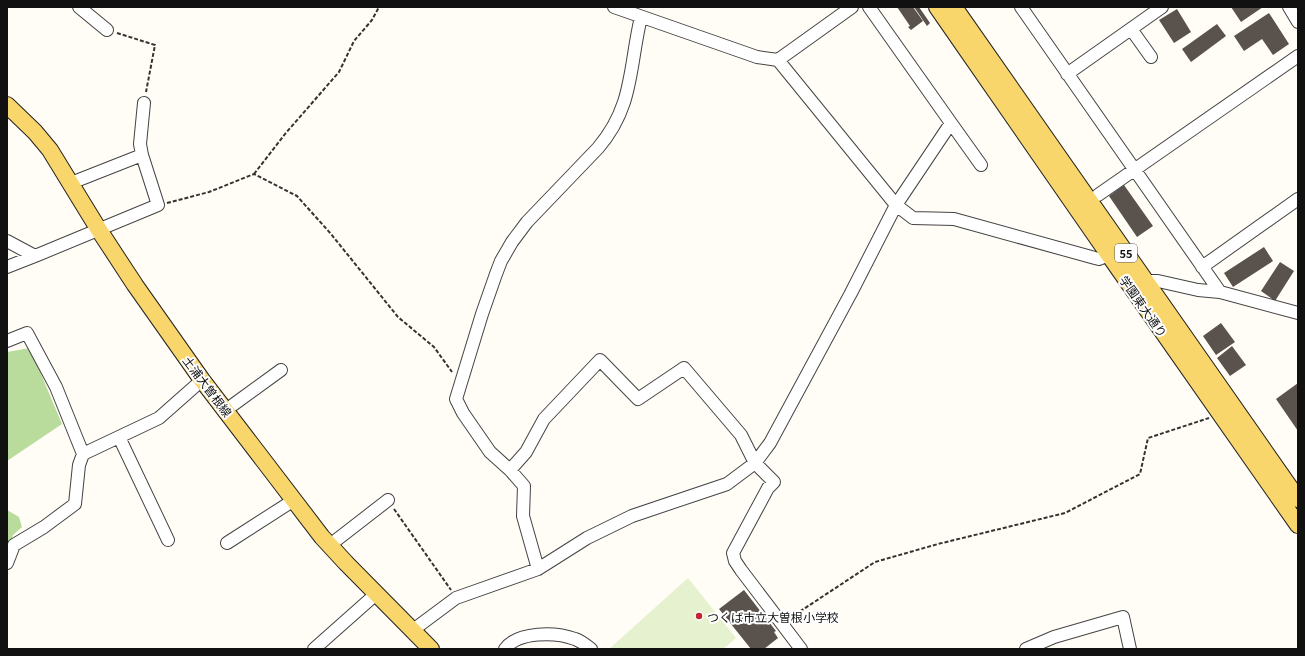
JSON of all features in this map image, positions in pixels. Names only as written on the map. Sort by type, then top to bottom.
[{"type":"main road","name":"学園東大通り","points":[[937,7],[1298,525]]},
{"type":"main road","name":"学園東大通り","points":[[954,7],[1298,499]]},
{"type":"main road","name":"土浦大曽根線","points":[[7,105],[35,132],[50,150],[135,285],[202,380],[294,500],[330,545],[376,594],[432,649]]},
{"type":"street","points":[[79,7],[107,30]]},
{"type":"street","points":[[778,60],[852,7]]},
{"type":"street","points":[[869,7],[981,165]]},
{"type":"street","points":[[1021,7],[1220,292]]},
{"type":"street","points":[[1067,74],[1162,7]]},
{"type":"street","points":[[1289,7],[1298,22]]},
{"type":"street","points":[[618,8],[757,57],[778,60],[896,205],[913,218],[954,219],[1099,259],[1109,255]]},
{"type":"street","points":[[538,569],[522,516],[524,486],[510,470],[490,452],[463,413],[456,399],[496,274],[512,242],[527,222],[603,142],[619,117],[627,96],[636,37],[641,17]]},
{"type":"street","points":[[1131,29],[1151,57]]},
{"type":"street","points":[[1098,195],[1298,56]]},
{"type":"street","points":[[7,267],[158,205],[142,156],[140,144],[144,103]]},
{"type":"street","points":[[413,630],[456,598],[538,569],[587,538],[625,519],[727,484],[755,463],[770,443],[851,293],[896,205],[951,123]]},
{"type":"street","points":[[71,183],[142,156]]},
{"type":"street","points":[[1202,267],[1298,199]]},
{"type":"street","points":[[7,241],[36,256]]},
{"type":"street","points":[[1146,281],[1158,281],[1198,290],[1220,292],[1298,314]]},
{"type":"street","points":[[7,341],[27,333],[56,387],[83,454],[79,465],[75,504],[44,527],[14,546],[7,563]]},
{"type":"street","points":[[510,470],[526,452],[544,419],[600,360],[638,399],[684,368],[741,435],[755,463],[774,482],[768,488],[733,553],[735,561],[741,570],[801,649]]},
{"type":"street","points":[[226,410],[281,370]]},
{"type":"street","points":[[83,454],[159,418],[202,380]]},
{"type":"street","points":[[119,437],[168,540]]},
{"type":"street","points":[[228,543],[294,500]]},
{"type":"street","points":[[330,545],[388,500]]},
{"type":"street","points":[[314,649],[376,594]]},
{"type":"street","points":[[1026,649],[1056,643],[1123,617],[1130,649]]},
{"type":"street","points":[[505,649],[515,640],[530,635],[555,634],[566,636],[584,643],[591,649]]},
{"type":"path","points":[[158,205],[187,199],[209,192],[254,174],[285,134],[339,72],[354,41],[372,20],[379,7]]},
{"type":"path","points":[[107,30],[155,45],[144,103]]},
{"type":"path","points":[[254,174],[297,196],[331,234],[398,318],[434,347],[460,384]]},
{"type":"path","points":[[782,623],[875,562],[938,544],[1065,512],[1140,474],[1148,438],[1212,417]]},
{"type":"path","points":[[388,500],[456,598]]},
{"type":"green space","points":[[30,348],[62,424],[7,461],[7,352]]},
{"type":"green space","points":[[7,510],[19,517],[22,527],[13,535],[7,558]]},
{"type":"green space","points":[[688,578],[736,638],[723,649],[609,649]]},
{"type":"building","points":[[897,7],[913,7],[923,21],[911,30],[908,27],[910,26]]},
{"type":"building","points":[[914,7],[919,7],[930,23],[927,26]]},
{"type":"building","points":[[1231,7],[1263,7],[1241,22]]},
{"type":"building","points":[[1177,9],[1191,32],[1174,43],[1159,20]]},
{"type":"building","points":[[1269,13],[1289,44],[1273,55],[1262,39],[1244,51],[1234,36]]},
{"type":"building","points":[[1217,24],[1226,36],[1191,62],[1182,49]]},
{"type":"building","points":[[1124,185],[1153,226],[1137,237],[1109,196]]},
{"type":"building","points":[[1264,247],[1273,261],[1233,287],[1224,273]]},
{"type":"building","points":[[1280,262],[1294,271],[1275,301],[1261,291]]},
{"type":"building","points":[[1221,323],[1235,342],[1216,355],[1203,336]]},
{"type":"building","points":[[1232,346],[1246,365],[1230,376],[1217,358]]},
{"type":"building","points":[[1298,383],[1298,431],[1276,399]]},
{"type":"building","points":[[744,590],[776,631],[774,632],[778,638],[764,649],[751,649],[719,609]]},
{"type":"place","name":"つくば市立大曽根小学校","points":[[699,616]]}]
